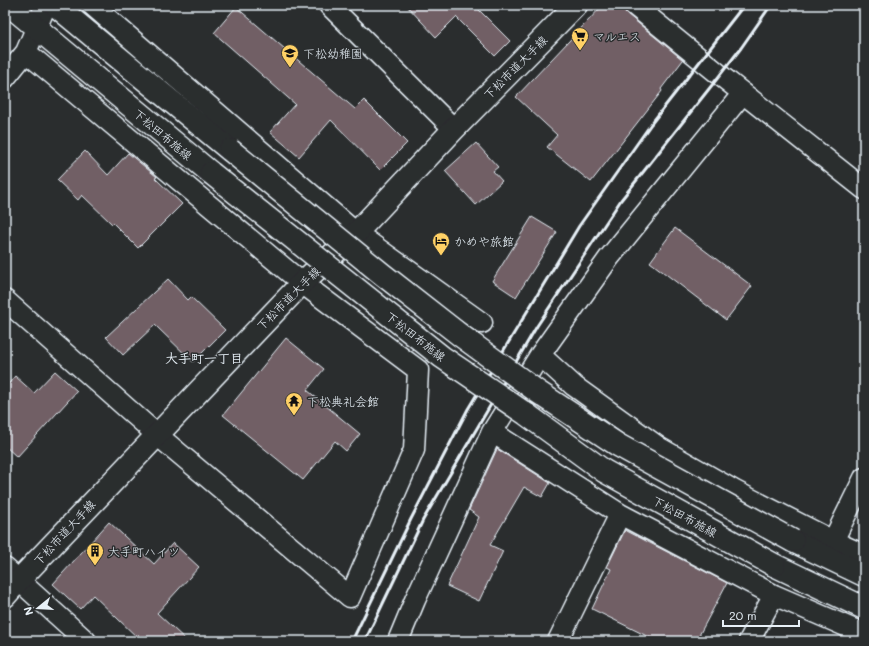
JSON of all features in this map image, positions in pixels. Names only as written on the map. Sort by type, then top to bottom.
[{"type":"main road","name":"下松田布施線","points":[[9,5],[211,173],[442,357],[526,414],[604,471],[774,565],[864,608]]},
{"type":"main road","points":[[55,5],[382,274],[460,335],[538,392],[618,444],[794,541],[864,575]]},
{"type":"main road","name":"下松市道大手線","points":[[5,596],[12,574],[156,434],[302,283],[356,233],[454,129],[576,5]]},
{"type":"street","points":[[5,78],[26,52],[46,5]]},
{"type":"street","points":[[92,5],[356,233],[482,323]]},
{"type":"street","points":[[329,5],[454,129]]},
{"type":"street","points":[[634,5],[864,189]]},
{"type":"street","points":[[5,300],[156,434],[350,597],[414,450],[418,370],[302,283],[26,52]]},
{"type":"street","points":[[398,641],[415,600],[492,432],[540,355],[609,258],[743,93]]},
{"type":"street","points":[[540,355],[574,386],[660,448],[735,491],[833,541],[864,555]]},
{"type":"street","points":[[492,432],[620,514],[774,595],[864,634]]},
{"type":"street","points":[[833,541],[864,478]]},
{"type":"street","points":[[558,641],[620,514]]},
{"type":"street","points":[[12,574],[86,641]]},
{"type":"street","points":[[749,641],[774,595]]},
{"type":"building","points":[[406,5],[474,5],[510,41],[495,56],[456,17],[436,37]]},
{"type":"building","points":[[603,5],[620,5],[627,14],[683,60],[661,89],[662,91],[591,182],[547,147],[557,135],[516,97]]},
{"type":"building","points":[[236,7],[355,109],[364,100],[407,143],[380,170],[331,120],[299,157],[270,132],[295,104],[214,33]]},
{"type":"building","points":[[476,143],[498,167],[493,171],[502,181],[476,205],[445,171]]},
{"type":"building","points":[[85,151],[108,175],[128,153],[157,177],[155,178],[182,204],[138,248],[82,195],[78,200],[57,180]]},
{"type":"building","points":[[532,217],[557,232],[516,297],[492,281]]},
{"type":"building","points":[[675,228],[752,286],[726,320],[650,262]]},
{"type":"building","points":[[168,279],[188,300],[191,297],[225,330],[193,362],[155,325],[123,355],[106,337]]},
{"type":"building","points":[[286,338],[324,369],[307,390],[360,434],[346,451],[335,441],[303,480],[223,415]]},
{"type":"building","points":[[55,371],[77,391],[17,457],[5,446],[5,388],[15,376],[34,393]]},
{"type":"building","points":[[497,449],[550,483],[542,497],[524,487],[490,545],[503,551],[479,601],[447,586],[479,517],[469,510]]},
{"type":"building","points":[[109,522],[154,564],[173,543],[199,567],[157,613],[187,641],[141,641],[93,595],[80,609],[53,584]]},
{"type":"building","points":[[625,530],[727,583],[696,641],[657,641],[592,609],[611,569],[607,567]]},
{"type":"railway","points":[[352,641],[411,519],[468,409],[579,226],[651,124],[744,5]]},
{"type":"railway","points":[[365,641],[423,520],[537,326],[621,200],[741,48],[771,5]]},
{"type":"place","name":"マルエス","points":[[580,51]]},
{"type":"place","name":"下松幼稚園","points":[[290,68]]},
{"type":"place","name":"かめや旅館","points":[[441,256]]},
{"type":"place","name":"下松典礼会館","points":[[294,416]]},
{"type":"place","name":"大手町ハイツ","points":[[95,566]]},
{"type":"district","name":"大手町一丁目","points":[[204,357]]}]
